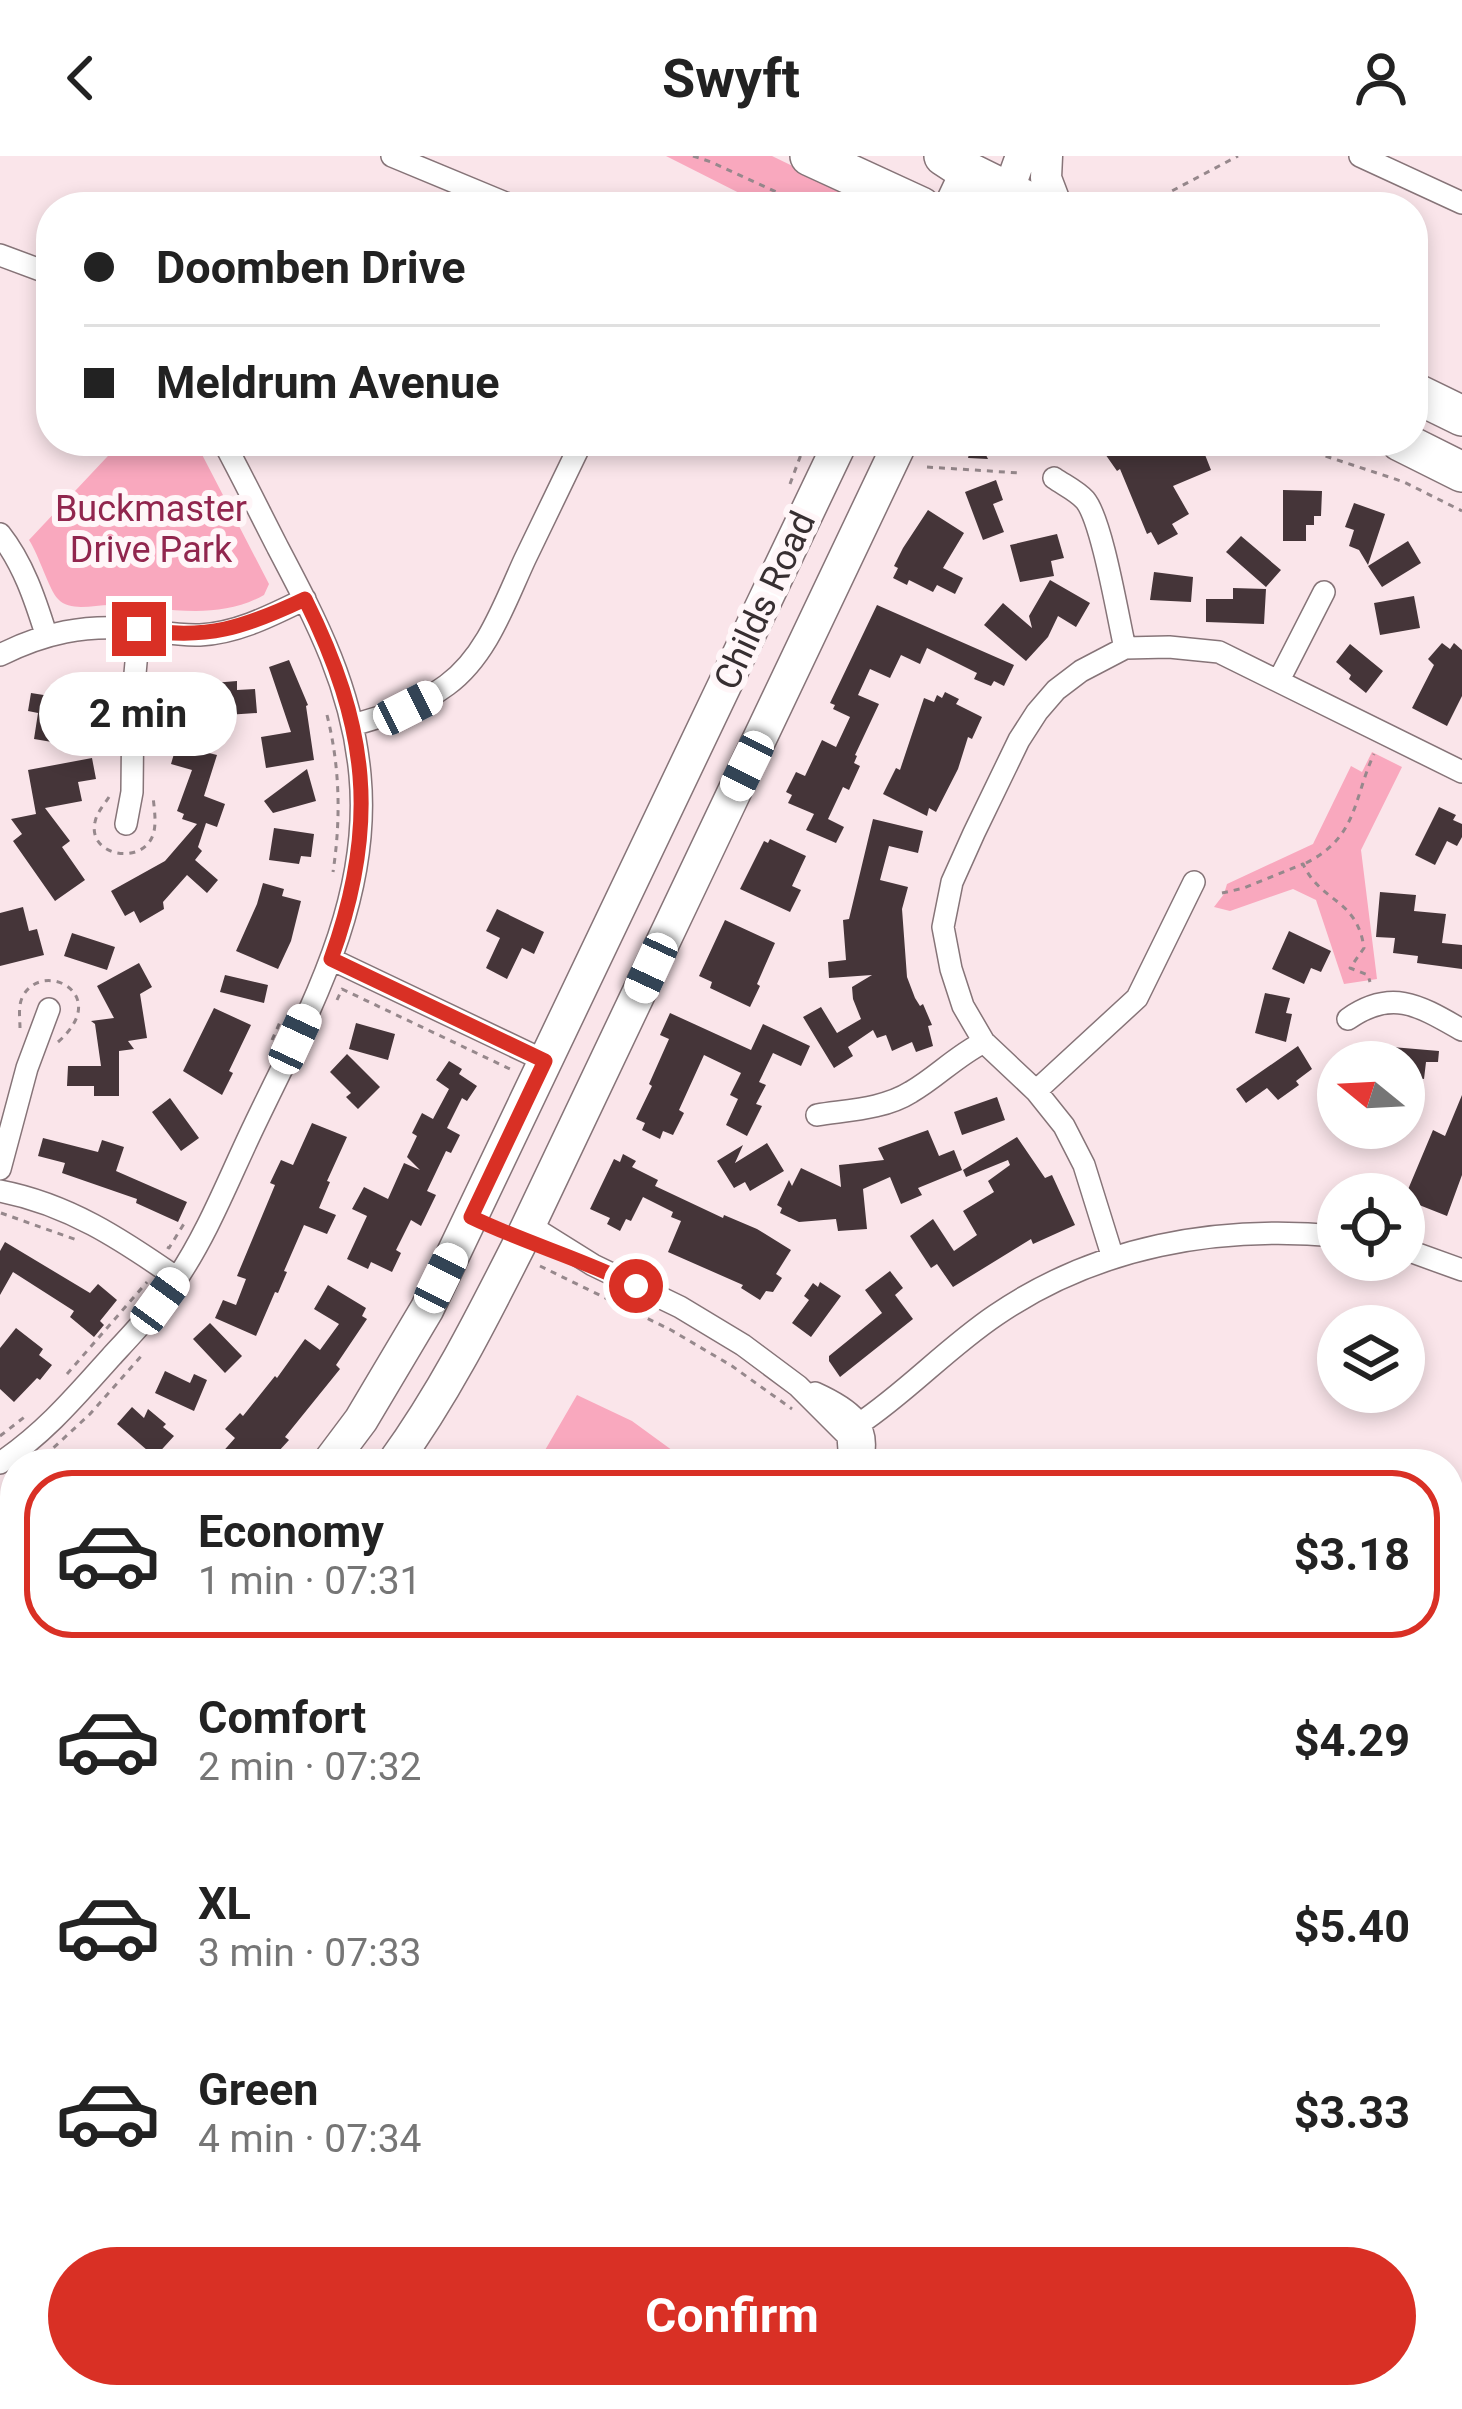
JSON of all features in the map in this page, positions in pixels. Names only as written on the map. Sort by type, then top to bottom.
[{"type":"highway","points":[[809,156],[883,192]]},
{"type":"highway","points":[[962,173],[1018,190]]},
{"type":"highway","points":[[1428,399],[1462,416]]},
{"type":"highway","points":[[1428,455],[1462,472]]},
{"type":"main road","name":"Childs Road","points":[[340,1449],[362,1420],[427,1309],[480,1198],[530,1066],[834,456]]},
{"type":"main road","name":"Childs Road","points":[[404,1449],[529,1244],[550,1179],[895,456]]},
{"type":"main road","points":[[530,1066],[557,1069],[567,1088],[575,1127]]},
{"type":"main road","points":[[529,1244],[480,1198],[496,1191],[516,1198],[550,1179]]},
{"type":"street","points":[[392,156],[479,192]]},
{"type":"street","points":[[1047,156],[1046,178],[1051,192]]},
{"type":"street","points":[[1360,156],[1462,202]]},
{"type":"street","points":[[0,255],[36,268]]},
{"type":"street","points":[[19,1449],[71,1403],[177,1278],[203,1233],[331,959],[350,902],[362,806],[344,687],[328,644],[231,456]]},
{"type":"street","points":[[353,725],[430,697],[467,667],[499,615],[575,456]]},
{"type":"street","points":[[1054,478],[1090,506],[1125,647]]},
{"type":"street","points":[[0,534],[33,593],[46,634]]},
{"type":"street","points":[[1279,680],[1324,592]]},
{"type":"street","points":[[0,655],[46,634],[106,627],[180,634],[228,630],[305,599]]},
{"type":"street","points":[[126,824],[132,792],[139,629]]},
{"type":"street","points":[[1113,1258],[1075,1145],[1064,1126],[1036,1091],[984,1042],[962,1006],[943,927],[952,882],[1037,712],[1081,671],[1125,647],[1219,652],[1462,772]]},
{"type":"street","points":[[1036,1091],[1136,998],[1194,882]]},
{"type":"street","points":[[331,959],[530,1066]]},
{"type":"street","points":[[1348,1019],[1365,1007],[1395,1001],[1432,1013],[1462,1030]]},
{"type":"street","points":[[0,1169],[21,1087],[50,1009]]},
{"type":"street","points":[[817,1114],[872,1107],[908,1094],[984,1042]]},
{"type":"street","points":[[0,1191],[74,1214],[177,1278]]},
{"type":"street","points":[[529,1244],[593,1265],[707,1323],[857,1432],[872,1435],[894,1416],[930,1368],[997,1314],[1056,1280],[1153,1246],[1203,1236],[1317,1235]]},
{"type":"street","points":[[1425,1257],[1462,1270]]},
{"type":"street","points":[[849,1449],[857,1432]]},
{"type":"street","points":[[857,1432],[864,1449]]},
{"type":"path","points":[[693,156],[777,192]]},
{"type":"path","points":[[1170,192],[1238,156]]},
{"type":"path","points":[[1325,456],[1404,482],[1462,511]]},
{"type":"path","points":[[927,467],[1020,473]]},
{"type":"path","points":[[328,716],[339,808],[332,879]]},
{"type":"path","points":[[1222,893],[1244,889],[1329,849],[1349,823],[1375,752]]},
{"type":"path","points":[[113,787],[93,828],[99,845],[119,854],[136,854],[153,836],[152,794]]},
{"type":"path","points":[[1303,864],[1314,882],[1346,907],[1360,926],[1364,948],[1350,968],[1368,975],[1370,982]]},
{"type":"path","points":[[18,1036],[20,1006],[27,991],[41,981],[60,982],[76,996],[80,1013],[73,1029],[51,1052]]},
{"type":"path","points":[[334,1006],[342,989],[530,1066]]},
{"type":"path","points":[[268,1048],[282,1018]]},
{"type":"path","points":[[170,1248],[194,1209]]},
{"type":"path","points":[[0,1213],[78,1241]]},
{"type":"path","points":[[529,1244],[732,1366],[798,1414]]},
{"type":"path","points":[[57,1385],[147,1282]]},
{"type":"path","points":[[52,1449],[146,1350]]},
{"type":"path","points":[[0,1436],[33,1410]]},
{"type":"green space","points":[[666,156],[772,156],[846,192],[737,192]]},
{"type":"green space","name":"Buckmaster Drive Park","points":[[108,456],[203,456],[269,584],[264,595],[209,611],[77,607],[58,599],[29,540]]},
{"type":"green space","points":[[1372,752],[1402,767],[1361,850],[1377,979],[1344,984],[1316,900],[1293,889],[1230,911],[1214,907],[1227,884],[1313,844],[1351,766],[1362,772]]},
{"type":"green space","points":[[577,1395],[632,1421],[670,1449],[546,1449]]},
{"type":"building","points":[[1106,456],[1206,456],[1211,470],[1173,486],[1189,514],[1172,524],[1178,534],[1158,545],[1151,532],[1147,534],[1120,469]]},
{"type":"building","points":[[996,480],[1003,500],[993,504],[1004,532],[983,540],[965,492]]},
{"type":"building","points":[[1283,490],[1322,491],[1321,516],[1314,516],[1314,525],[1306,525],[1306,541],[1283,541]]},
{"type":"building","points":[[1354,503],[1385,514],[1368,565],[1359,550],[1349,546],[1354,530],[1345,527]]},
{"type":"building","points":[[928,510],[964,533],[943,568],[963,578],[955,594],[937,585],[933,592],[893,578],[903,548]]},
{"type":"building","points":[[1057,534],[1064,558],[1051,561],[1054,576],[1020,582],[1010,545]]},
{"type":"building","points":[[1241,536],[1281,570],[1266,587],[1226,552]]},
{"type":"building","points":[[1408,541],[1421,563],[1382,587],[1368,566]]},
{"type":"building","points":[[1154,572],[1193,577],[1191,602],[1150,600]]},
{"type":"building","points":[[1050,580],[1090,603],[1076,627],[1058,616],[1048,637],[1026,661],[984,625],[1003,603],[1032,628],[1029,616]]},
{"type":"building","points":[[1233,588],[1266,589],[1264,624],[1206,622],[1206,599],[1233,599]]},
{"type":"building","points":[[1414,596],[1420,628],[1380,635],[1374,603]]},
{"type":"building","points":[[877,605],[1014,665],[1004,686],[974,679],[977,673],[927,648],[920,664],[901,655],[890,678],[870,669],[858,695],[879,704],[855,755],[854,763],[860,766],[849,790],[843,787],[828,819],[844,827],[836,843],[806,830],[814,814],[788,803],[792,795],[786,792],[796,772],[805,776],[822,740],[836,747],[850,717],[830,703]]},
{"type":"building","points":[[1442,643],[1450,649],[1454,643],[1462,650],[1462,696],[1447,726],[1412,708],[1434,665],[1428,659]]},
{"type":"building","points":[[1350,644],[1383,671],[1366,693],[1336,662]]},
{"type":"building","points":[[289,660],[308,705],[314,760],[266,768],[261,737],[291,732],[269,667]]},
{"type":"building","points":[[71,680],[109,686],[104,725],[100,724],[98,734],[60,728],[58,743],[34,739],[38,713],[28,711],[31,693],[69,699]]},
{"type":"building","points":[[237,681],[237,690],[255,689],[257,713],[196,717],[195,742],[203,744],[201,751],[217,755],[204,796],[225,804],[217,827],[206,823],[198,847],[202,851],[195,860],[218,880],[207,893],[187,875],[163,902],[164,909],[140,923],[134,911],[125,916],[111,891],[165,861],[197,824],[182,819],[184,814],[177,811],[192,770],[171,764],[180,733],[158,733],[160,684],[213,686]]},
{"type":"building","points":[[945,692],[959,699],[956,704],[982,717],[972,739],[968,737],[936,812],[929,808],[927,816],[883,794],[896,768],[900,770],[924,698],[934,702]]},
{"type":"building","points":[[92,758],[96,779],[78,782],[82,801],[45,808],[70,841],[62,847],[85,880],[55,901],[13,841],[22,834],[11,819],[36,814],[28,770]]},
{"type":"building","points":[[307,769],[316,801],[273,813],[264,801]]},
{"type":"building","points":[[1439,807],[1456,815],[1453,820],[1462,824],[1462,837],[1457,846],[1447,841],[1435,865],[1415,855]]},
{"type":"building","points":[[873,819],[923,831],[918,853],[889,846],[880,880],[908,887],[902,909],[907,977],[932,1025],[928,1026],[933,1046],[916,1052],[912,1042],[892,1051],[886,1035],[877,1038],[873,1030],[848,1047],[853,1056],[834,1068],[803,1017],[821,1007],[837,1033],[861,1019],[852,987],[872,975],[829,978],[828,962],[846,960],[843,920],[849,919]]},
{"type":"building","points":[[274,828],[314,834],[311,857],[301,856],[299,864],[269,860]]},
{"type":"building","points":[[770,839],[806,856],[792,886],[801,890],[790,912],[740,889],[764,841]]},
{"type":"building","points":[[263,883],[284,889],[282,896],[301,901],[278,969],[236,951]]},
{"type":"building","points":[[1380,892],[1416,895],[1414,911],[1446,914],[1442,943],[1462,945],[1462,969],[1417,963],[1418,956],[1393,953],[1395,938],[1376,937]]},
{"type":"building","points":[[23,907],[29,931],[37,929],[44,955],[0,966],[0,913]]},
{"type":"building","points":[[497,909],[544,932],[534,954],[522,948],[507,979],[486,968],[500,938],[486,931]]},
{"type":"building","points":[[725,920],[775,943],[750,1007],[710,988],[712,982],[699,976]]},
{"type":"building","points":[[1289,931],[1331,951],[1321,972],[1311,968],[1304,984],[1272,969]]},
{"type":"building","points":[[72,933],[115,947],[107,970],[64,956]]},
{"type":"building","points":[[139,963],[152,987],[140,994],[147,1038],[128,1041],[134,1049],[119,1051],[119,1096],[94,1096],[94,1086],[67,1086],[68,1066],[101,1066],[91,1021],[114,1018],[97,986]]},
{"type":"building","points":[[225,975],[268,985],[264,1003],[220,992]]},
{"type":"building","points":[[1265,993],[1290,998],[1286,1042],[1255,1033]]},
{"type":"building","points":[[214,1008],[251,1025],[222,1095],[183,1071]]},
{"type":"building","points":[[670,1013],[751,1050],[763,1024],[810,1046],[801,1066],[773,1053],[759,1082],[766,1085],[756,1104],[762,1106],[747,1136],[726,1125],[738,1099],[730,1095],[741,1073],[704,1055],[673,1135],[663,1131],[660,1139],[642,1130],[645,1123],[636,1119],[669,1039],[660,1035]]},
{"type":"building","points":[[356,1023],[395,1034],[388,1060],[349,1049]]},
{"type":"building","points":[[1298,1046],[1312,1069],[1296,1081],[1299,1085],[1278,1100],[1267,1088],[1246,1103],[1236,1089]]},
{"type":"building","points":[[1425,1050],[1439,1051],[1438,1062],[1426,1062],[1425,1070]]},
{"type":"building","points":[[347,1054],[380,1087],[358,1109],[346,1097],[351,1093],[330,1072]]},
{"type":"building","points":[[449,1061],[477,1086],[467,1101],[462,1098],[447,1128],[460,1135],[451,1153],[446,1151],[427,1191],[436,1195],[421,1226],[411,1220],[396,1250],[401,1253],[392,1272],[371,1262],[368,1269],[347,1259],[367,1216],[352,1209],[364,1187],[388,1199],[404,1163],[420,1170],[407,1157],[417,1136],[412,1133],[422,1113],[433,1119],[449,1089],[436,1080]]},
{"type":"building","points":[[1462,1095],[1462,1175],[1447,1216],[1425,1207],[1425,1173],[1415,1173],[1433,1130],[1445,1136]]},
{"type":"building","points":[[997,1097],[1005,1120],[962,1135],[954,1112]]},
{"type":"building","points":[[170,1098],[199,1138],[181,1151],[152,1112]]},
{"type":"building","points":[[312,1123],[347,1137],[319,1208],[336,1215],[327,1234],[304,1225],[256,1336],[215,1318],[223,1300],[236,1305],[246,1279],[237,1276],[275,1185],[270,1183],[281,1160],[293,1165]]},
{"type":"building","points":[[928,1130],[939,1156],[954,1150],[962,1170],[918,1188],[922,1195],[901,1204],[890,1177],[863,1189],[867,1229],[838,1231],[836,1219],[799,1222],[780,1213],[782,1208],[777,1205],[801,1168],[841,1187],[839,1165],[884,1160],[878,1148]]},
{"type":"building","points":[[1017,1137],[1045,1178],[1052,1175],[1075,1225],[1033,1244],[1031,1239],[953,1287],[937,1264],[931,1268],[910,1236],[933,1219],[954,1251],[977,1235],[963,1211],[994,1192],[988,1181],[1010,1165],[1008,1160],[966,1177],[963,1170]]},
{"type":"building","points":[[43,1138],[98,1152],[102,1140],[124,1147],[116,1171],[187,1202],[178,1222],[136,1203],[137,1199],[62,1173],[65,1163],[38,1156]]},
{"type":"building","points":[[767,1143],[784,1171],[750,1191],[745,1182],[734,1188],[717,1161],[743,1145],[735,1163]]},
{"type":"building","points":[[623,1154],[636,1161],[632,1167],[658,1180],[655,1186],[757,1229],[791,1250],[776,1274],[782,1278],[773,1292],[766,1291],[760,1300],[743,1285],[668,1252],[681,1221],[643,1197],[620,1231],[607,1224],[610,1218],[590,1209],[614,1159],[620,1162]]},
{"type":"building","points":[[5,1242],[90,1293],[98,1284],[117,1300],[94,1337],[70,1317],[74,1311],[13,1272],[0,1295],[0,1251]]},
{"type":"building","points":[[890,1271],[903,1288],[895,1295],[913,1319],[840,1377],[829,1356],[882,1313],[865,1290]]},
{"type":"building","points":[[820,1282],[841,1296],[811,1337],[792,1323],[809,1300],[804,1296],[813,1283],[818,1287]]},
{"type":"building","points":[[328,1285],[366,1308],[362,1316],[367,1319],[336,1365],[340,1369],[285,1437],[289,1440],[281,1449],[225,1449],[235,1438],[225,1429],[277,1378],[305,1339],[320,1350],[339,1324],[314,1309]]},
{"type":"building","points":[[210,1323],[242,1356],[225,1373],[193,1339]]},
{"type":"building","points":[[16,1328],[43,1349],[39,1355],[52,1365],[14,1402],[0,1389],[0,1348]]},
{"type":"building","points":[[165,1371],[190,1383],[194,1374],[207,1380],[194,1411],[155,1393]]},
{"type":"building","points":[[132,1407],[144,1418],[148,1409],[174,1436],[162,1449],[146,1449],[117,1424]]},
{"type":"route","points":[[139,629],[180,634],[228,630],[305,599],[344,687],[360,771],[356,873],[331,959],[545,1061],[471,1217],[636,1286]]}]
